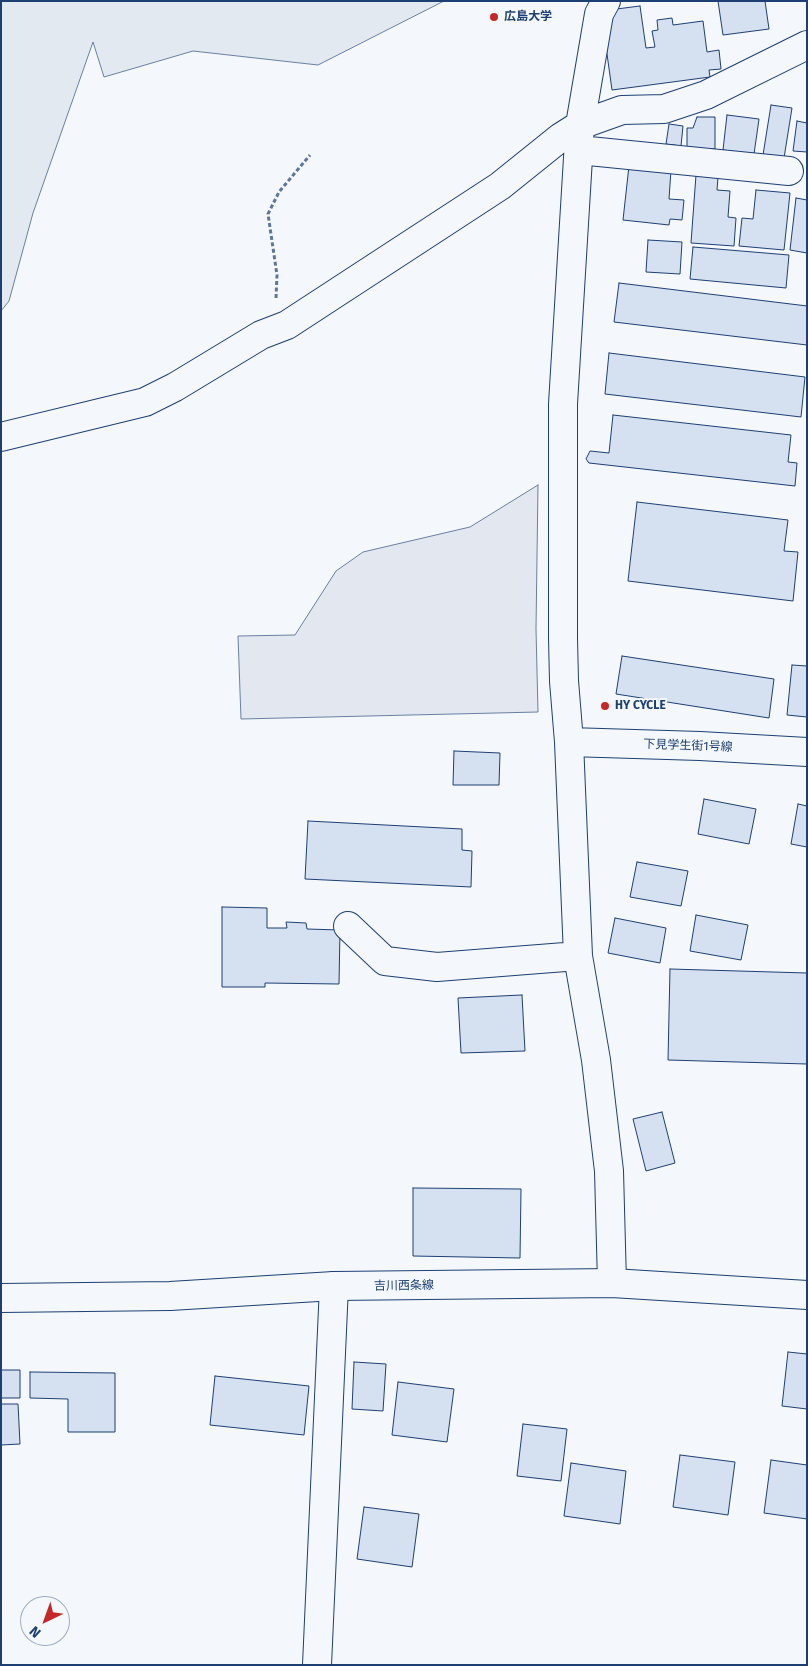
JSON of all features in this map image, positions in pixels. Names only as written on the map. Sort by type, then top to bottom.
[{"type":"street","points":[[606,1],[599,14],[580,138],[563,404],[564,681],[570,742],[578,956],[596,1060],[609,1171],[612,1283]]},
{"type":"street","points":[[580,138],[622,110],[664,109],[706,95],[807,44]]},
{"type":"street","points":[[1,437],[145,402],[175,387],[261,335],[287,325],[500,186],[561,137],[580,138],[789,171]]},
{"type":"street","name":"下見学生街1号線","points":[[570,742],[807,752]]},
{"type":"street","points":[[348,926],[385,961],[437,967],[578,956]]},
{"type":"street","name":"吉川西条線","points":[[1,1298],[170,1296],[334,1286],[612,1283],[807,1295]]},
{"type":"street","points":[[317,1665],[334,1286]]},
{"type":"path","points":[[276,329],[276,276],[268,214],[279,192],[310,155]]},
{"type":"shaded area","points":[[1,1],[444,1],[318,65],[193,51],[104,77],[93,42],[33,213],[9,301],[1,311]]},
{"type":"shaded area","points":[[538,485],[536,629],[538,712],[241,719],[238,636],[295,635],[336,571],[363,552],[470,527]]},
{"type":"building","points":[[718,1],[765,1],[769,29],[723,35]]},
{"type":"building","points":[[640,6],[646,48],[655,47],[652,31],[658,30],[657,20],[672,18],[673,25],[703,21],[707,52],[719,50],[721,69],[709,70],[710,77],[612,90],[601,11]]},
{"type":"building","points":[[771,105],[792,108],[784,158],[763,155]]},
{"type":"building","points":[[727,115],[759,119],[754,154],[723,150]]},
{"type":"building","points":[[697,117],[715,117],[715,149],[687,148],[687,128],[693,128]]},
{"type":"building","points":[[797,121],[807,123],[807,152],[793,151]]},
{"type":"building","points":[[669,124],[683,126],[681,146],[666,144]]},
{"type":"building","points":[[629,166],[671,170],[669,199],[684,200],[682,220],[670,219],[669,225],[623,220]]},
{"type":"building","points":[[696,175],[718,177],[717,190],[730,191],[728,217],[736,218],[734,246],[691,243]]},
{"type":"building","points":[[756,190],[790,193],[784,250],[739,246],[742,218],[753,219]]},
{"type":"building","points":[[796,198],[807,200],[807,253],[790,250]]},
{"type":"building","points":[[648,240],[682,242],[680,274],[646,272]]},
{"type":"building","points":[[693,247],[789,255],[786,288],[690,279]]},
{"type":"building","points":[[619,283],[807,306],[807,345],[614,322]]},
{"type":"building","points":[[609,353],[805,377],[801,417],[605,394]]},
{"type":"building","points":[[613,415],[791,435],[788,462],[797,463],[795,486],[589,463],[586,459],[590,451],[609,453]]},
{"type":"building","points":[[637,502],[788,520],[784,551],[798,552],[793,601],[628,581]]},
{"type":"building","points":[[622,656],[774,679],[769,718],[616,694]]},
{"type":"building","points":[[792,665],[807,666],[807,717],[787,715]]},
{"type":"building","points":[[454,751],[500,753],[499,785],[453,785]]},
{"type":"building","points":[[704,799],[756,809],[749,844],[698,834]]},
{"type":"building","points":[[798,804],[807,806],[807,847],[791,844]]},
{"type":"building","points":[[308,821],[462,829],[462,850],[472,851],[471,887],[305,879]]},
{"type":"building","points":[[637,862],[688,871],[681,906],[630,897]]},
{"type":"building","points":[[222,907],[267,908],[267,928],[287,928],[286,922],[306,923],[307,929],[340,930],[339,984],[265,983],[265,987],[222,987]]},
{"type":"building","points":[[696,915],[748,925],[741,960],[690,951]]},
{"type":"building","points":[[615,918],[666,928],[660,963],[608,953]]},
{"type":"building","points":[[670,969],[807,973],[807,1064],[668,1060]]},
{"type":"building","points":[[522,995],[525,1051],[461,1053],[458,998]]},
{"type":"building","points":[[662,1112],[675,1163],[646,1171],[633,1119]]},
{"type":"building","points":[[413,1188],[521,1189],[520,1258],[413,1256]]},
{"type":"building","points":[[788,1352],[807,1354],[807,1409],[782,1406]]},
{"type":"building","points":[[354,1362],[386,1364],[383,1411],[352,1409]]},
{"type":"building","points":[[1,1370],[20,1370],[20,1398],[1,1398]]},
{"type":"building","points":[[30,1372],[115,1373],[115,1432],[68,1432],[68,1399],[30,1398]]},
{"type":"building","points":[[215,1376],[309,1386],[304,1435],[210,1425]]},
{"type":"building","points":[[398,1382],[454,1389],[447,1442],[392,1435]]},
{"type":"building","points":[[1,1404],[18,1404],[20,1444],[1,1445]]},
{"type":"building","points":[[523,1424],[567,1429],[561,1481],[517,1476]]},
{"type":"building","points":[[680,1455],[735,1462],[728,1515],[673,1507]]},
{"type":"building","points":[[771,1460],[807,1465],[807,1519],[764,1513]]},
{"type":"building","points":[[571,1463],[626,1471],[620,1524],[564,1516]]},
{"type":"building","points":[[364,1507],[419,1514],[412,1567],[357,1559]]},
{"type":"place","name":"広島大学","points":[[494,17]]},
{"type":"place","name":"HY CYCLE","points":[[605,706]]}]
